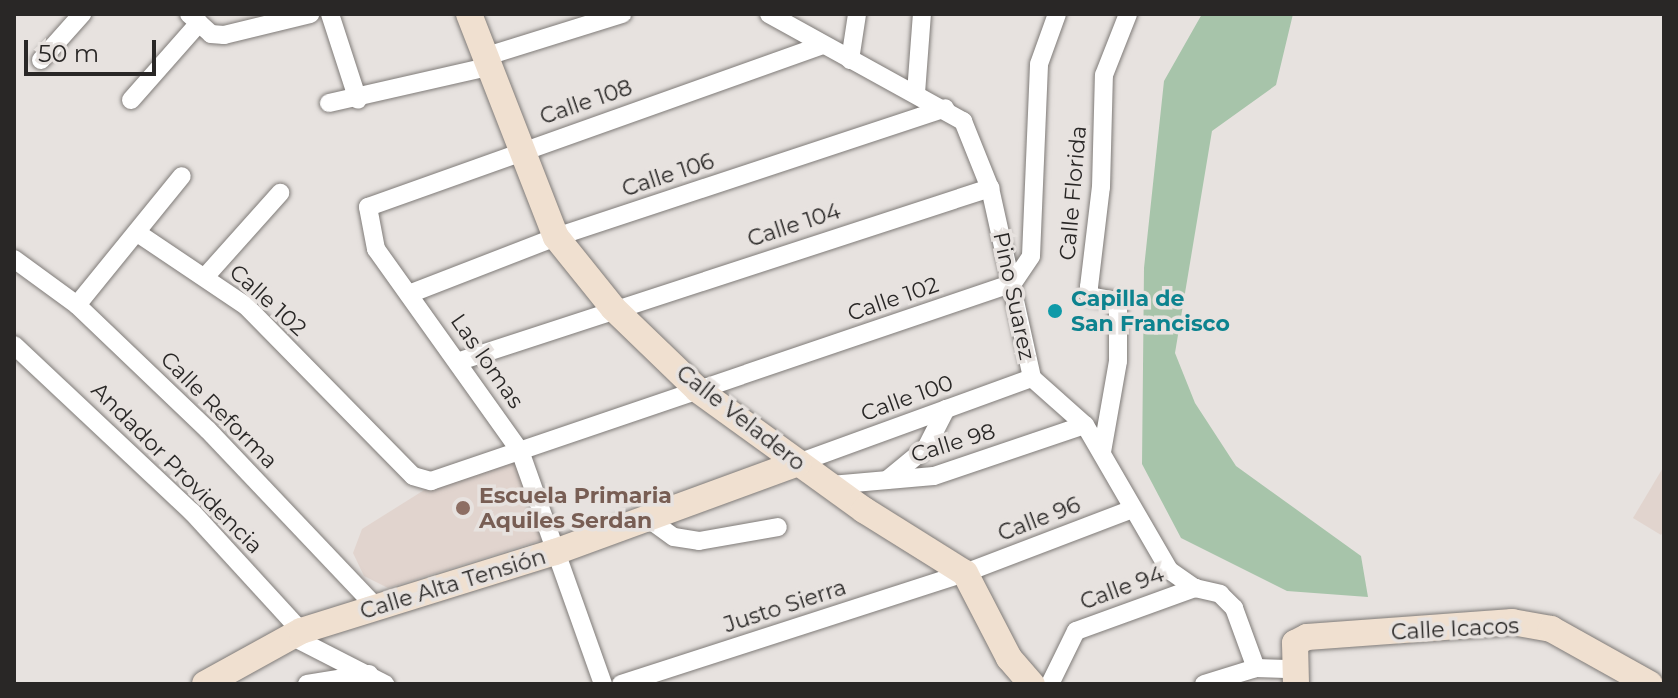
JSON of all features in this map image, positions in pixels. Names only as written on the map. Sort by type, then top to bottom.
[{"type":"main road","name":"Calle Veladero","points":[[469,14],[519,151],[556,237],[613,308],[698,390],[798,463],[965,573],[1009,658],[1032,684]]},
{"type":"main road","name":"Calle Alta Tensión","points":[[205,684],[296,633],[555,552],[798,463]]},
{"type":"main road","name":"Calle Icacos","points":[[1295,665],[1307,637],[1512,622],[1551,629],[1650,684]]},
{"type":"street","points":[[41,60],[82,14]]},
{"type":"street","points":[[131,100],[199,24],[310,14]]},
{"type":"street","points":[[330,14],[358,100]]},
{"type":"street","points":[[329,103],[358,100],[486,62],[622,14]]},
{"type":"street","name":"Pino Suarez","points":[[769,14],[850,60],[945,108],[963,121],[976,144],[990,188],[1032,378],[1085,425],[1130,510],[1169,570],[1195,588],[1220,594],[1234,608],[1256,668]]},
{"type":"street","points":[[850,60],[857,14]]},
{"type":"street","points":[[916,93],[922,14]]},
{"type":"street","points":[[1013,283],[1031,256],[1039,64],[1057,14]]},
{"type":"street","name":"Calle Florida","points":[[1102,452],[1118,361],[1118,306],[1117,301],[1089,296],[1089,287],[1101,187],[1104,75],[1128,14]]},
{"type":"street","name":"Calle 108","points":[[368,207],[822,45]]},
{"type":"street","name":"Calle 106","points":[[409,294],[556,237],[945,108]]},
{"type":"street","points":[[77,305],[139,234],[182,176]]},
{"type":"street","name":"Calle 104","points":[[460,361],[613,308],[990,188]]},
{"type":"street","points":[[205,277],[280,193]]},
{"type":"street","name":"Las lomas","points":[[368,207],[376,249],[460,361],[520,451],[603,684]]},
{"type":"street","name":"Calle 102","points":[[139,234],[246,306],[421,482],[1013,283]]},
{"type":"street","name":"Calle Reforma","points":[[14,259],[77,305],[208,430],[377,608]]},
{"type":"street","name":"Andador Providencia","points":[[14,345],[192,512],[296,633],[328,659],[377,679]]},
{"type":"street","name":"Calle 100","points":[[798,463],[1032,378]]},
{"type":"street","points":[[887,480],[926,448],[946,409]]},
{"type":"street","name":"Calle 98","points":[[831,485],[934,476],[1085,425]]},
{"type":"street","name":"Calle 96","points":[[965,573],[1130,510]]},
{"type":"street","points":[[646,517],[674,537],[699,541],[778,527]]},
{"type":"street","name":"Justo Sierra","points":[[621,684],[965,573]]},
{"type":"street","name":"Calle 94","points":[[1050,684],[1076,631],[1195,588]]},
{"type":"street","points":[[1204,684],[1256,668],[1295,665]]},
{"type":"street","points":[[307,684],[377,679]]},
{"type":"shaded area","name":"Escuela Primaria Aquiles Serdan","points":[[514,459],[542,540],[388,588],[364,576],[353,553],[362,529],[429,487]]},
{"type":"shaded area","points":[[1664,466],[1664,530],[1661,535],[1633,518]]},
{"type":"green space","points":[[1202,14],[1293,14],[1276,85],[1212,131],[1175,353],[1195,403],[1236,466],[1361,556],[1368,597],[1287,591],[1181,538],[1142,464],[1144,268],[1164,81]]},
{"type":"place","name":"Capilla de San Francisco","points":[[1055,311]]},
{"type":"place","name":"Escuela Primaria Aquiles Serdan","points":[[463,508]]}]
